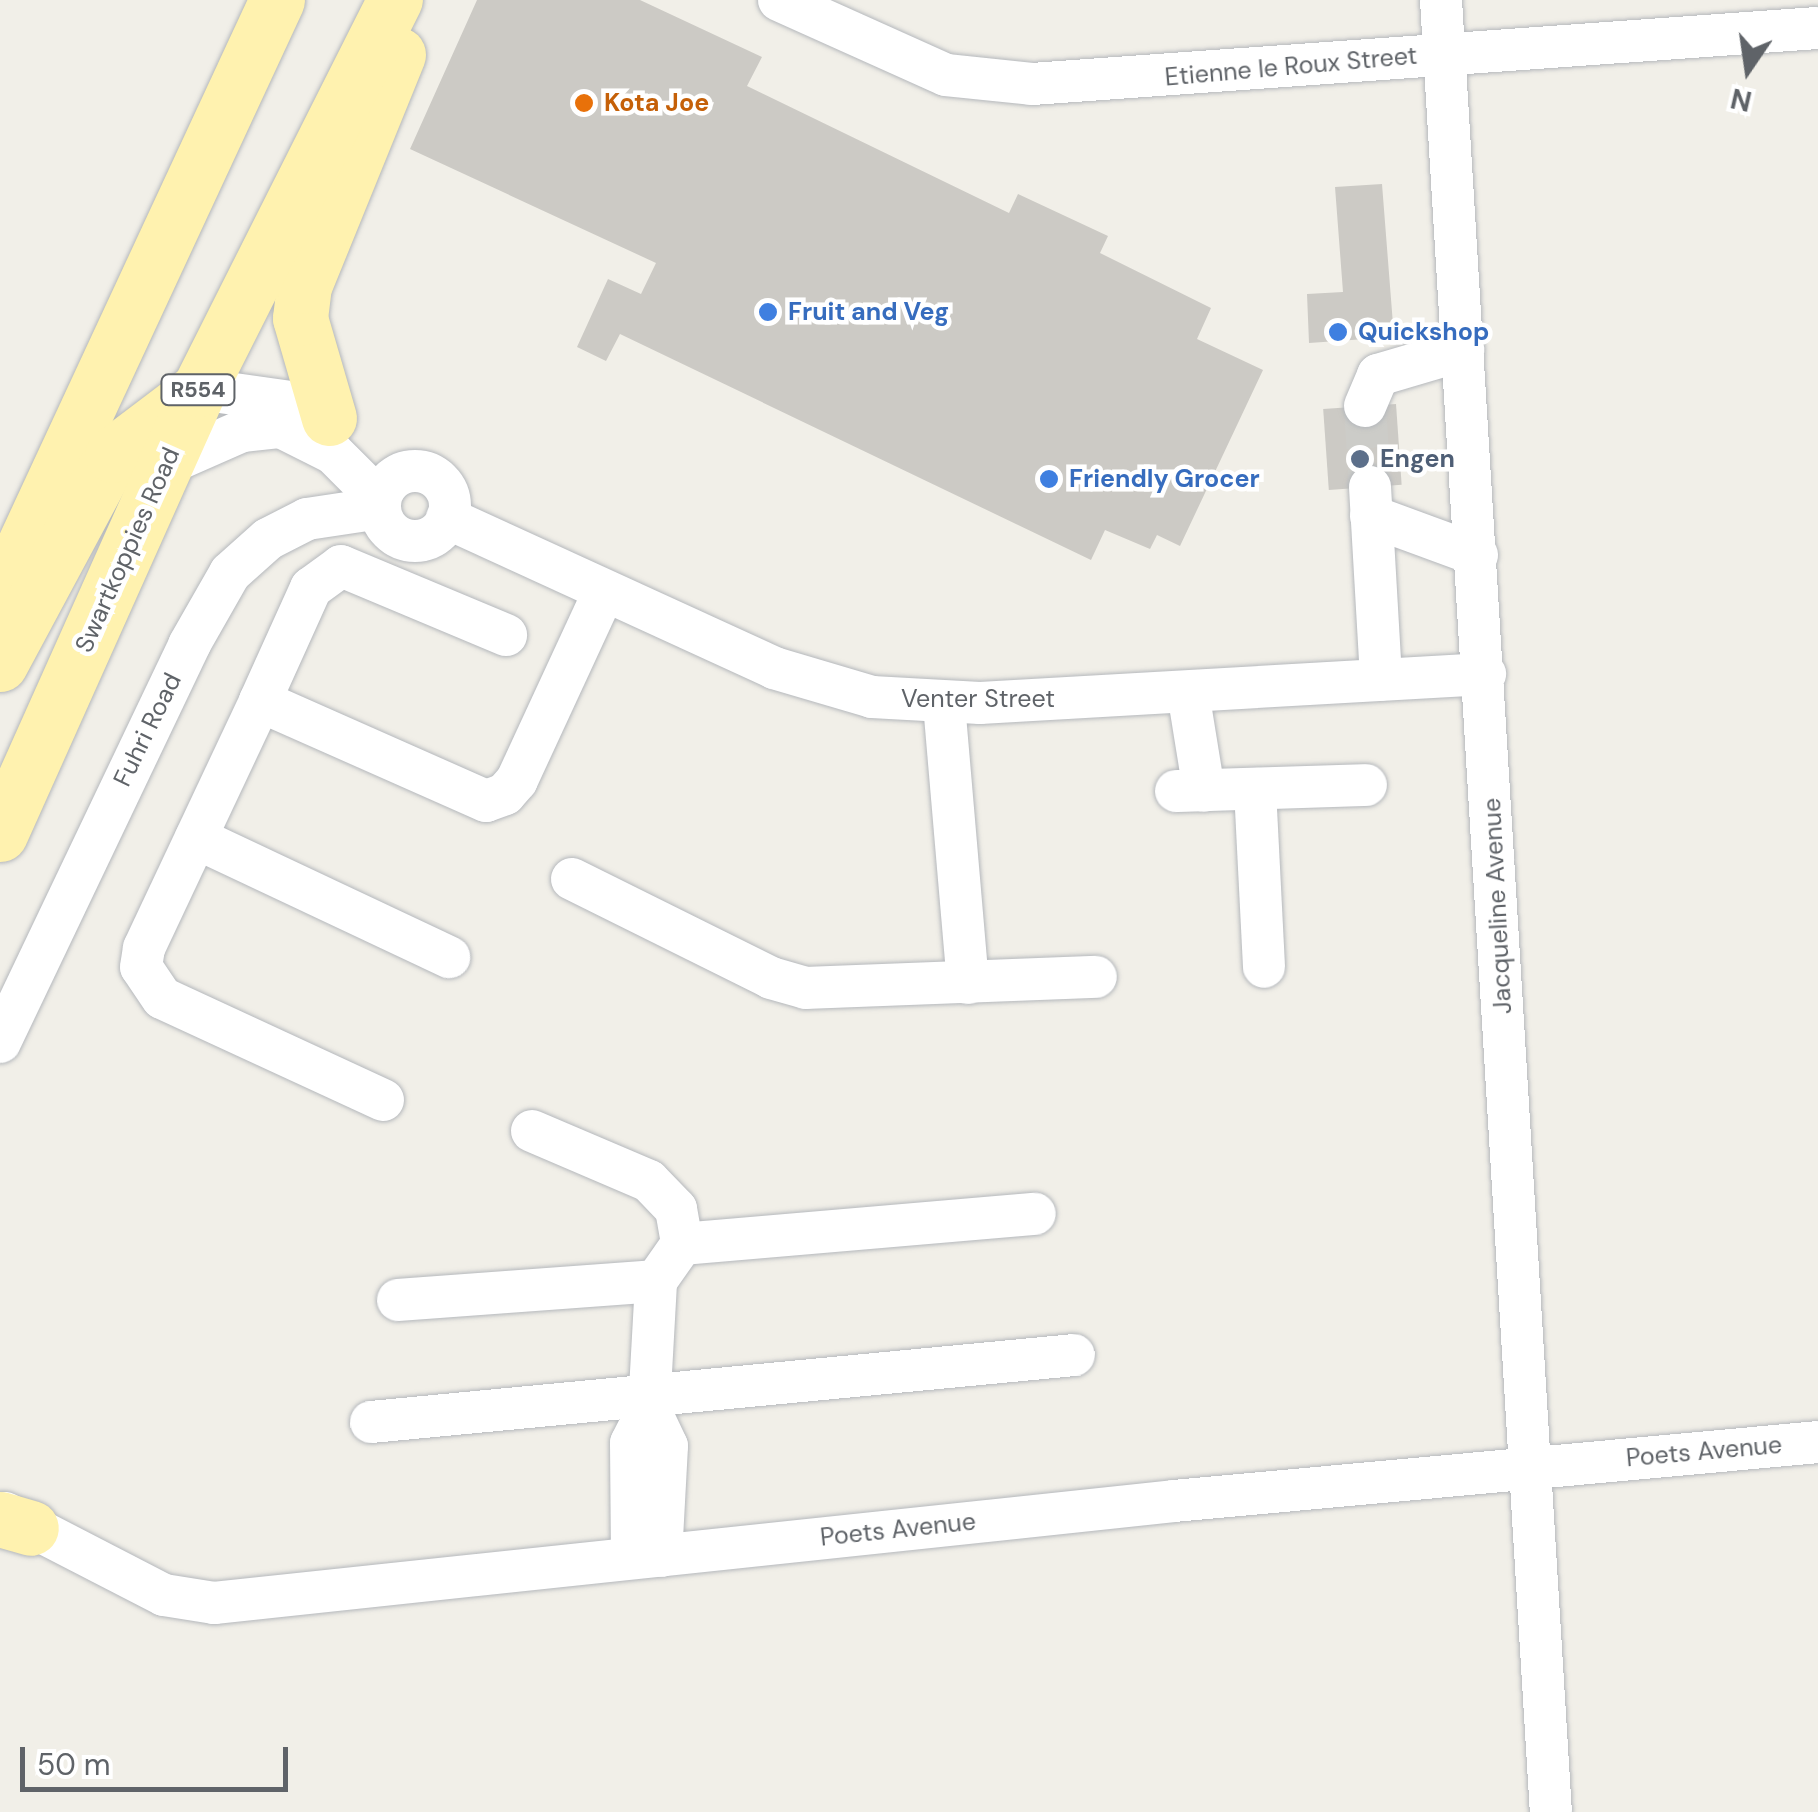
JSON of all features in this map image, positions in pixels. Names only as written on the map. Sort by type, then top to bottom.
[{"type":"main road","points":[[0,598],[277,0]]},
{"type":"main road","name":"Swartkoppies Road","points":[[0,834],[199,389],[395,0]]},
{"type":"main road","points":[[331,436],[300,318],[304,286],[418,0]]},
{"type":"main road","points":[[0,664],[112,455],[199,389]]},
{"type":"street","name":"Etienne le Roux Street","points":[[779,0],[898,58],[986,82],[1150,78],[1818,28]]},
{"type":"street","name":"Jacqueline Avenue","points":[[1441,0],[1485,674],[1551,1812]]},
{"type":"street","points":[[1365,406],[1378,375],[1463,350]]},
{"type":"street","points":[[199,389],[287,400],[331,436],[386,494],[391,532],[404,539],[430,538],[447,518],[449,496],[440,480],[420,470],[386,494]]},
{"type":"street","points":[[167,464],[242,431],[281,427],[331,436]]},
{"type":"street","points":[[307,519],[331,436]]},
{"type":"street","name":"Fuhri Road","points":[[0,1042],[189,644],[230,573],[268,539],[307,519],[386,494]]},
{"type":"street","points":[[1381,680],[1370,501],[1477,555]]},
{"type":"street","name":"Venter Street","points":[[447,518],[804,680],[872,697],[944,704],[1485,674]]},
{"type":"street","points":[[383,1100],[148,985],[141,967],[144,948],[311,588],[342,566],[506,636]]},
{"type":"street","points":[[260,701],[486,801],[505,794],[517,780],[604,592]]},
{"type":"street","points":[[1188,692],[1190,791],[1366,785]]},
{"type":"street","points":[[944,704],[968,983]]},
{"type":"street","points":[[1255,789],[1264,967]]},
{"type":"street","points":[[196,838],[449,956]]},
{"type":"street","points":[[572,880],[788,985],[1096,977]]},
{"type":"street","points":[[532,1130],[649,1182],[676,1208],[682,1244],[656,1281],[649,1402],[630,1443],[646,1557]]},
{"type":"street","points":[[682,1244],[1035,1214]]},
{"type":"street","points":[[398,1300],[656,1281]]},
{"type":"street","points":[[371,1422],[649,1402],[1074,1354]]},
{"type":"street","name":"Poets Avenue","points":[[10,1519],[164,1595],[196,1602],[1531,1466],[1818,1442]]},
{"type":"building","points":[[477,0],[640,0],[762,57],[747,86],[1009,213],[1018,194],[1108,236],[1100,253],[1211,308],[1197,339],[1263,370],[1180,546],[1157,535],[1150,549],[1105,530],[1091,560],[620,334],[606,361],[577,347],[608,279],[641,294],[656,263],[410,149]]},
{"type":"building","points":[[1382,184],[1394,337],[1309,343],[1307,294],[1343,292],[1335,187]]},
{"type":"building","points":[[1396,404],[1402,485],[1329,490],[1323,409]]},
{"type":"tunnel","points":[[1365,406],[1370,487]]},
{"type":"place","name":"Kota Joe","points":[[584,103]]},
{"type":"place","name":"Fruit and Veg","points":[[768,312]]},
{"type":"place","name":"Quickshop","points":[[1338,332]]},
{"type":"place","name":"Engen","points":[[1360,459]]},
{"type":"place","name":"Friendly Grocer","points":[[1049,479]]}]
